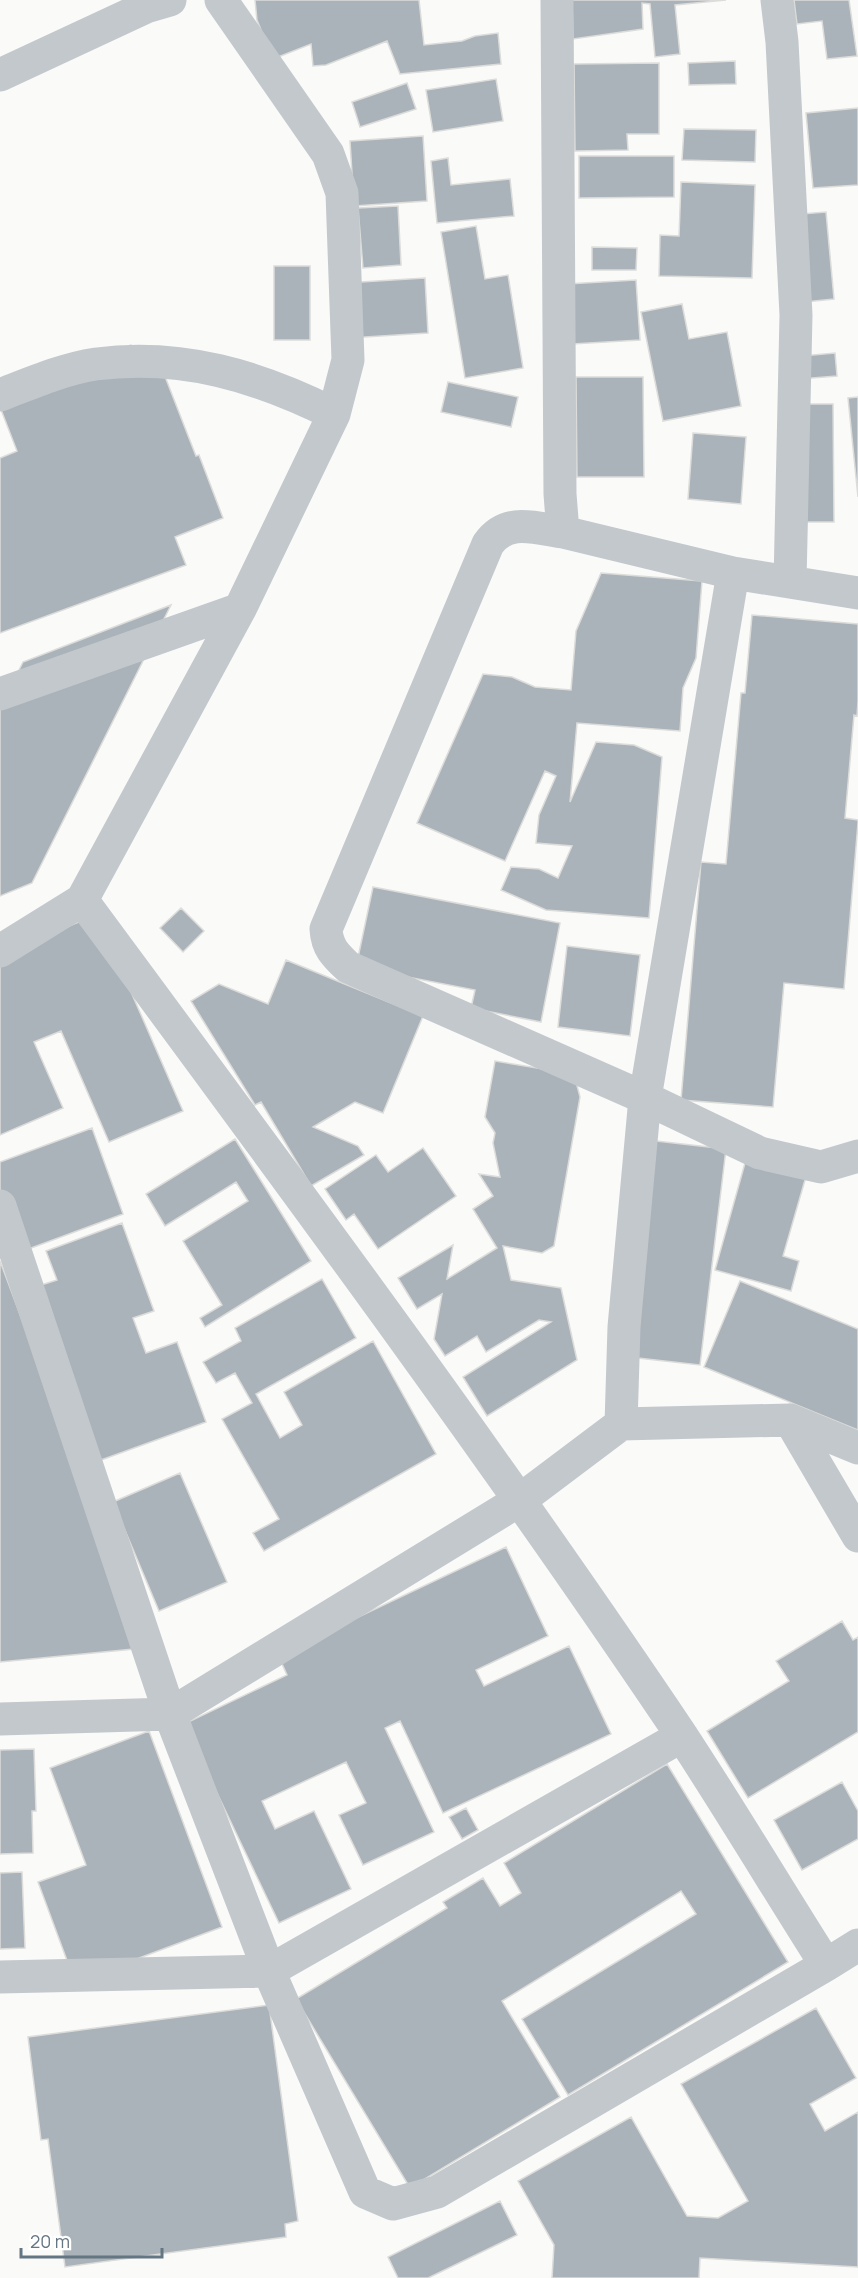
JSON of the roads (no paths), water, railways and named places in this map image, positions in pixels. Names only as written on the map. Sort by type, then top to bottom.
[{"type":"street","points":[[0,951],[82,900],[240,609],[334,414],[348,360],[342,193],[328,154],[222,0]]},
{"type":"street","points":[[557,0],[560,482],[563,532]]},
{"type":"street","points":[[777,0],[782,42],[796,315],[790,582]]},
{"type":"street","points":[[0,75],[153,2]]},
{"type":"street","points":[[0,395],[49,376],[95,364],[149,362],[211,368],[261,381],[292,393],[334,414]]},
{"type":"street","points":[[858,593],[733,573],[563,532],[516,526],[504,528],[495,534],[488,544],[326,929],[327,942],[334,954],[348,967],[645,1098],[760,1153],[821,1167],[858,1156]]},
{"type":"street","points":[[621,1424],[624,1327],[645,1098],[733,573]]},
{"type":"street","points":[[0,694],[240,609]]},
{"type":"street","points":[[82,900],[332,1239],[520,1500],[682,1736],[826,1965]]},
{"type":"street","points":[[0,1206],[170,1714],[269,1971],[365,2192],[393,2204],[437,2192],[858,1945]]},
{"type":"street","points":[[790,1420],[858,1536]]},
{"type":"street","points":[[0,1719],[170,1714],[520,1500],[621,1424],[790,1420],[858,1448]]},
{"type":"street","points":[[0,1977],[269,1971],[682,1736]]}]
